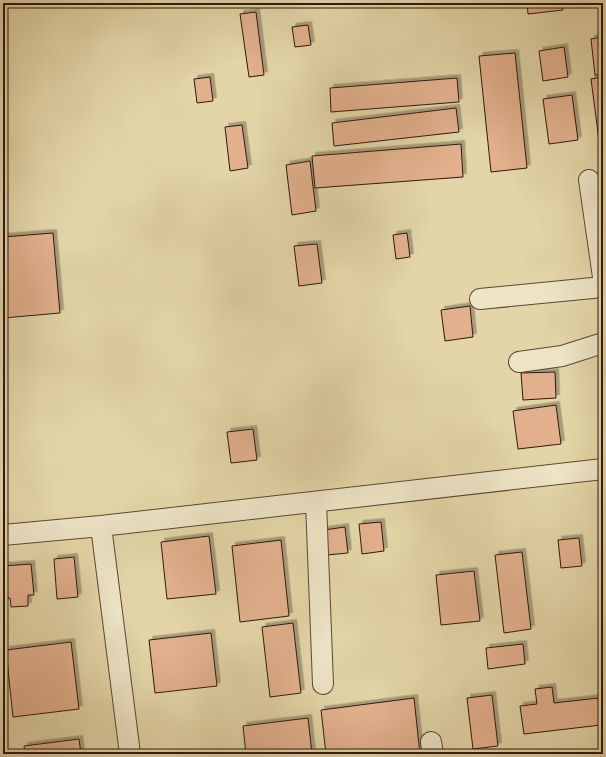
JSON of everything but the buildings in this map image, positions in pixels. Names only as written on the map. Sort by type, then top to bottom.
[{"type":"street","points":[[589,180],[603,277]]},
{"type":"street","points":[[480,299],[603,287]]},
{"type":"street","points":[[518,362],[562,356],[603,343]]},
{"type":"street","points":[[3,535],[101,526],[603,469]]},
{"type":"street","points":[[316,502],[323,684]]},
{"type":"street","points":[[101,526],[130,754]]}]
